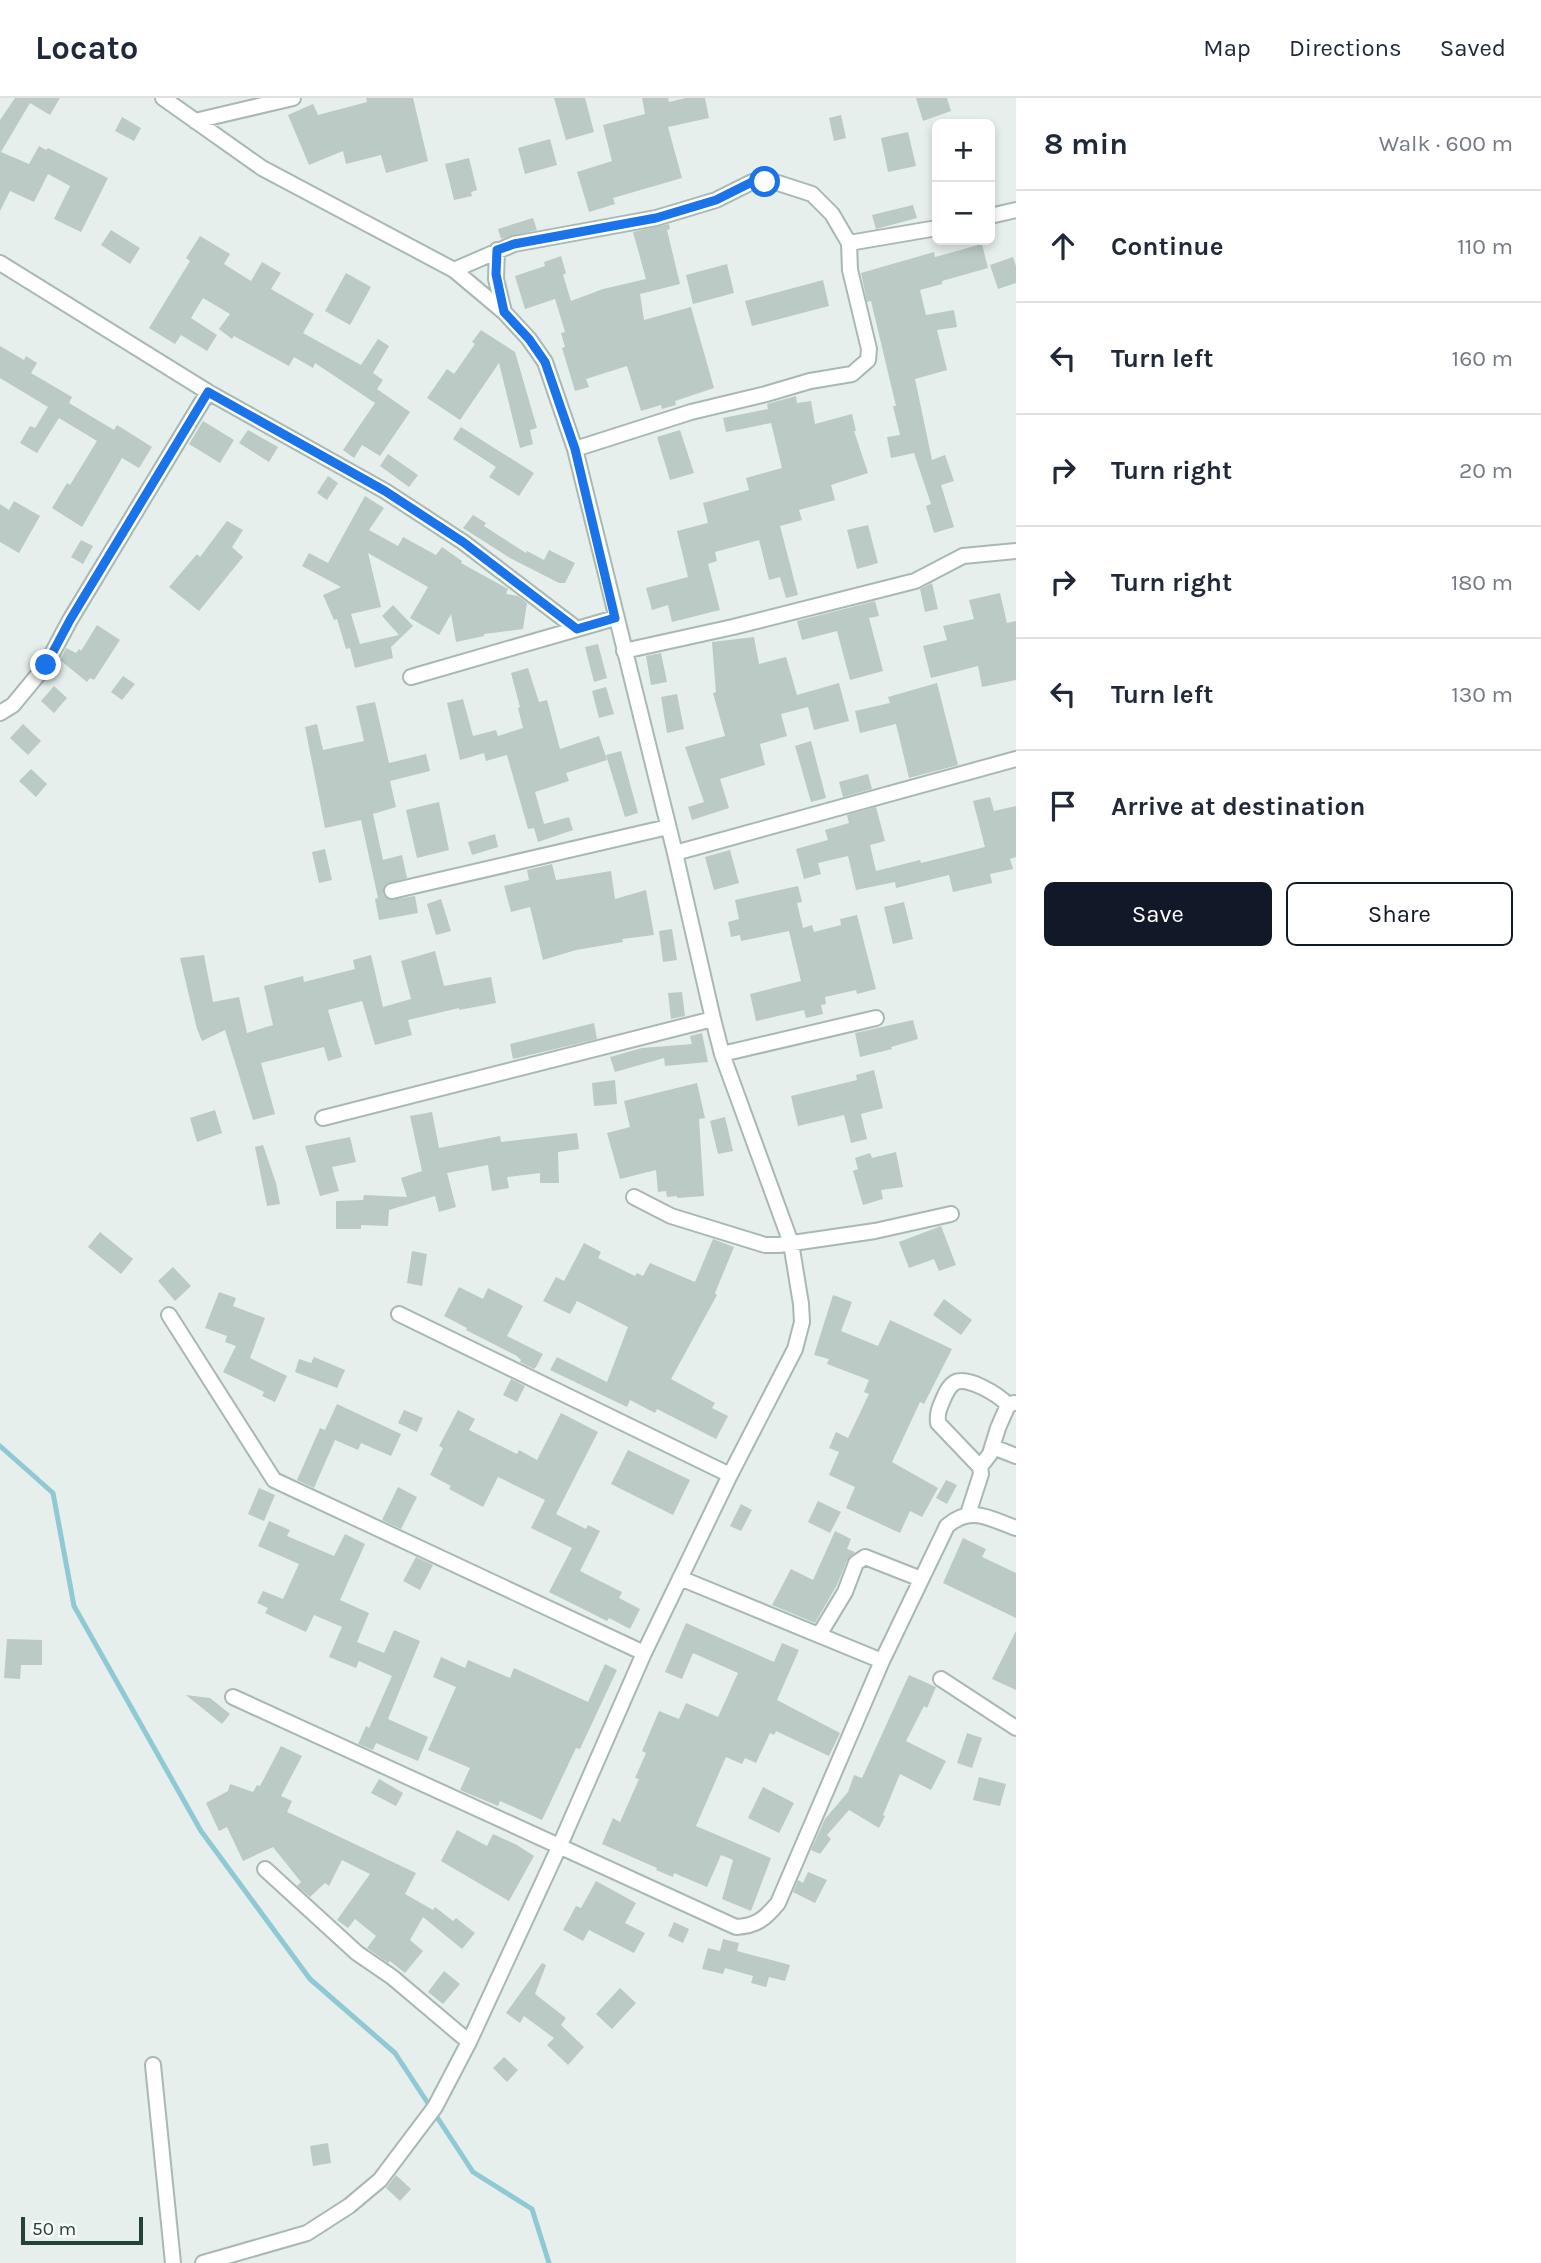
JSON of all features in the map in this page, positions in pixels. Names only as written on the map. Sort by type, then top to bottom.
[{"type":"street","points":[[163,98],[262,168],[454,270],[504,312],[529,339],[545,362],[575,449],[722,1054],[791,1243],[802,1322],[795,1349],[730,1475],[644,1653],[560,1845],[469,2042],[430,2112],[380,2180],[349,2206],[307,2233],[203,2263]]},
{"type":"street","points":[[195,121],[293,98]]},
{"type":"street","points":[[454,270],[514,244],[656,218],[716,200],[752,182],[800,189],[812,194],[832,214],[849,243],[850,270],[869,349],[868,360],[862,368],[852,374],[810,381],[691,412],[575,449]]},
{"type":"street","points":[[995,215],[1016,210]]},
{"type":"street","points":[[849,243],[932,229]]},
{"type":"street","points":[[497,250],[496,274],[504,312]]},
{"type":"street","points":[[0,263],[208,392],[385,491],[463,542],[577,629]]},
{"type":"street","points":[[0,713],[13,705],[46,665],[70,620],[208,392]]},
{"type":"street","points":[[624,651],[733,627],[915,581],[963,556],[1016,551]]},
{"type":"street","points":[[411,677],[615,618]]},
{"type":"street","points":[[675,853],[1016,759]]},
{"type":"street","points":[[392,891],[668,827]]},
{"type":"street","points":[[722,1054],[876,1018]]},
{"type":"street","points":[[323,1118],[713,1019]]},
{"type":"street","points":[[634,1197],[671,1216],[765,1245],[875,1231],[951,1214]]},
{"type":"street","points":[[400,1314],[730,1475]]},
{"type":"street","points":[[169,1315],[274,1480],[644,1653]]},
{"type":"street","points":[[968,1514],[981,1474],[980,1467],[938,1423],[937,1415],[947,1391],[958,1381],[974,1384],[1012,1403],[998,1427],[993,1447],[980,1467]]},
{"type":"street","points":[[993,1447],[1016,1456]]},
{"type":"street","points":[[233,1697],[736,1927],[752,1926],[766,1917],[778,1903],[882,1661],[947,1526],[958,1516],[978,1514],[1016,1528]]},
{"type":"street","points":[[819,1635],[845,1592],[856,1563],[865,1557],[921,1579]]},
{"type":"street","points":[[680,1578],[882,1661]]},
{"type":"street","points":[[941,1679],[1016,1728]]},
{"type":"street","points":[[265,1869],[357,1953],[392,1977],[469,2042]]},
{"type":"street","points":[[153,2065],[173,2263]]},
{"type":"building","points":[[15,98],[60,98],[50,115],[30,103],[1,152],[29,164],[39,146],[46,150],[48,148],[108,178],[81,232],[54,219],[70,186],[48,174],[34,202],[10,191],[0,211],[0,120]]},
{"type":"building","points":[[366,98],[413,98],[428,161],[386,173],[381,155],[346,164],[343,151],[309,165],[288,115],[313,104],[318,115],[367,102]]},
{"type":"building","points":[[554,98],[585,98],[594,132],[566,140]]},
{"type":"building","points":[[642,98],[668,98],[669,102],[705,98],[709,118],[668,127],[682,178],[613,198],[615,204],[589,212],[577,172],[612,161],[603,125],[645,114]]},
{"type":"building","points":[[916,98],[947,98],[951,111],[923,121]]},
{"type":"building","points":[[841,115],[846,138],[834,141],[829,118]]},
{"type":"building","points":[[122,117],[141,128],[134,141],[115,131]]},
{"type":"building","points":[[908,132],[916,166],[888,172],[881,138]]},
{"type":"building","points":[[550,139],[557,165],[525,174],[518,148]]},
{"type":"building","points":[[469,158],[477,190],[471,192],[472,196],[454,200],[445,164]]},
{"type":"building","points":[[913,205],[917,218],[876,229],[872,215]]},
{"type":"building","points":[[533,218],[537,230],[501,239],[498,229]]},
{"type":"building","points":[[669,224],[670,229],[667,230],[680,284],[640,294],[644,320],[691,307],[714,388],[675,401],[676,405],[662,409],[661,405],[641,411],[627,366],[586,379],[589,387],[575,391],[562,348],[565,347],[561,333],[565,332],[555,299],[525,309],[515,276],[545,266],[544,262],[561,256],[566,273],[563,275],[571,301],[603,289],[646,279],[633,232]]},
{"type":"building","points":[[111,230],[140,248],[130,264],[101,245]]},
{"type":"building","points":[[200,236],[230,254],[224,264],[251,281],[262,262],[281,273],[271,289],[314,314],[303,333],[361,365],[378,339],[389,346],[373,373],[383,380],[377,389],[410,412],[380,456],[362,445],[354,458],[343,450],[375,403],[315,363],[313,368],[294,357],[289,366],[234,336],[232,339],[219,329],[230,314],[203,298],[191,318],[217,335],[207,351],[181,335],[175,344],[149,328],[190,261],[186,258]]},
{"type":"building","points":[[982,245],[988,268],[920,290],[926,315],[954,310],[957,327],[937,330],[947,370],[915,379],[932,460],[945,455],[954,481],[941,485],[954,527],[934,533],[926,506],[931,504],[914,453],[891,458],[887,437],[900,435],[893,406],[896,406],[871,301],[867,302],[861,273],[934,252],[935,257]]},
{"type":"building","points":[[1013,257],[1016,283],[998,289],[990,265]]},
{"type":"building","points":[[727,264],[734,293],[693,304],[686,275]]},
{"type":"building","points":[[346,273],[371,287],[350,325],[325,311]]},
{"type":"building","points":[[823,280],[829,306],[752,326],[745,301]]},
{"type":"building","points":[[481,330],[515,352],[537,428],[530,430],[533,444],[520,448],[499,363],[460,420],[427,398],[447,369],[454,374],[475,344],[472,342]]},
{"type":"building","points":[[0,346],[24,360],[26,356],[37,363],[31,373],[72,397],[69,403],[114,430],[117,425],[152,447],[139,468],[122,458],[82,527],[52,508],[67,483],[70,485],[97,441],[59,418],[37,453],[20,443],[30,426],[35,428],[48,407],[0,378]]},
{"type":"building","points":[[796,396],[797,403],[811,401],[815,424],[852,414],[854,431],[868,473],[831,485],[835,500],[799,510],[802,520],[780,526],[798,595],[786,598],[780,577],[769,580],[759,540],[715,552],[717,561],[708,564],[720,610],[672,622],[668,605],[652,610],[646,588],[688,577],[677,531],[708,523],[703,503],[749,490],[746,478],[782,468],[771,423],[726,432],[723,418],[768,409],[767,404]]},
{"type":"building","points":[[203,421],[234,440],[220,463],[189,444]]},
{"type":"building","points":[[461,427],[534,473],[519,496],[489,477],[496,467],[453,439]]},
{"type":"building","points":[[248,430],[278,447],[269,462],[239,443]]},
{"type":"building","points":[[680,430],[694,473],[670,480],[657,437]]},
{"type":"building","points":[[388,454],[418,475],[409,487],[380,466]]},
{"type":"building","points":[[328,476],[338,483],[327,500],[317,493]]},
{"type":"building","points":[[365,496],[384,508],[369,530],[398,546],[403,537],[436,555],[442,547],[462,561],[461,563],[508,589],[506,594],[518,596],[527,603],[523,629],[484,634],[456,642],[451,614],[439,635],[410,618],[428,587],[368,553],[381,607],[351,614],[360,644],[399,635],[382,616],[393,605],[413,626],[391,647],[393,658],[355,668],[350,648],[346,649],[337,619],[334,620],[323,595],[341,587],[302,566],[309,553],[328,563]]},
{"type":"building","points":[[14,501],[40,516],[19,553],[0,542],[0,504],[9,510]]},
{"type":"building","points":[[473,515],[486,523],[484,526],[526,553],[527,551],[544,560],[549,550],[575,563],[565,583],[559,583],[510,558],[463,528]]},
{"type":"building","points":[[227,521],[243,530],[232,547],[243,557],[199,611],[169,587],[197,554],[200,557]]},
{"type":"building","points":[[868,525],[878,563],[857,569],[847,530]]},
{"type":"building","points":[[81,540],[93,546],[83,564],[71,557]]},
{"type":"building","points":[[932,583],[938,609],[925,612],[920,589]]},
{"type":"building","points":[[1000,593],[1007,623],[1016,621],[1016,680],[982,687],[978,666],[931,678],[923,646],[947,640],[943,626],[974,619],[969,600]]},
{"type":"building","points":[[875,601],[879,616],[869,618],[883,671],[850,680],[837,631],[802,640],[797,621]]},
{"type":"building","points":[[97,625],[120,640],[94,680],[90,678],[87,682],[60,660],[66,648],[76,653],[79,649],[81,651]]},
{"type":"building","points":[[754,637],[759,664],[786,657],[797,695],[839,683],[849,721],[814,730],[808,707],[781,714],[787,736],[760,744],[765,765],[720,779],[729,808],[692,820],[688,807],[704,802],[685,747],[725,736],[713,693],[716,692],[712,642]]},
{"type":"building","points":[[598,644],[607,678],[594,682],[585,647]]},
{"type":"building","points":[[661,653],[667,682],[651,685],[646,656]]},
{"type":"building","points":[[528,668],[539,702],[547,700],[560,749],[599,736],[607,760],[566,773],[569,781],[535,792],[544,824],[569,817],[573,830],[538,842],[534,828],[528,829],[507,755],[486,761],[484,753],[460,760],[447,703],[463,699],[473,736],[496,730],[498,736],[523,728],[511,673]]},
{"type":"building","points":[[123,676],[135,684],[122,700],[111,692]]},
{"type":"building","points":[[937,683],[958,765],[909,778],[896,724],[860,733],[855,711],[890,703],[888,697]]},
{"type":"building","points":[[54,686],[67,698],[54,713],[41,701]]},
{"type":"building","points":[[606,687],[614,714],[599,718],[592,691]]},
{"type":"building","points":[[677,694],[684,729],[667,733],[661,697]]},
{"type":"building","points":[[375,702],[389,763],[426,754],[430,771],[390,781],[396,807],[373,814],[383,860],[402,855],[407,878],[386,884],[383,894],[390,900],[415,896],[418,913],[379,920],[375,899],[378,898],[361,820],[325,828],[305,727],[317,724],[323,750],[364,741],[356,706]]},
{"type":"building","points":[[23,724],[41,741],[28,755],[10,738]]},
{"type":"building","points":[[811,741],[826,798],[811,802],[795,746]]},
{"type":"building","points":[[621,751],[638,813],[625,817],[606,755]]},
{"type":"building","points":[[31,769],[47,784],[36,797],[19,781]]},
{"type":"building","points":[[868,774],[872,789],[843,797],[839,782]]},
{"type":"building","points":[[990,797],[994,811],[1016,806],[1016,857],[1010,859],[1013,869],[990,874],[992,883],[953,892],[949,875],[896,888],[895,882],[856,890],[848,856],[818,863],[821,874],[804,879],[796,849],[828,840],[825,830],[849,823],[847,815],[876,807],[885,841],[870,845],[876,871],[985,847],[973,801]]},
{"type":"building","points":[[439,802],[449,850],[417,858],[406,810]]},
{"type":"building","points":[[495,834],[498,847],[472,855],[468,842]]},
{"type":"building","points":[[325,849],[332,880],[319,883],[312,852]]},
{"type":"building","points":[[730,850],[739,883],[714,890],[705,857]]},
{"type":"building","points":[[552,864],[556,880],[611,871],[615,899],[646,890],[654,935],[622,939],[623,942],[576,950],[543,960],[530,907],[511,912],[504,886],[529,880],[527,870]]},
{"type":"building","points":[[798,886],[802,902],[797,903],[803,928],[812,925],[814,932],[841,925],[840,919],[857,915],[876,989],[857,994],[856,990],[825,997],[826,1004],[821,1005],[823,1014],[806,1018],[804,1010],[756,1021],[750,994],[801,981],[789,931],[741,941],[740,935],[731,937],[728,922],[739,919],[735,900]]},
{"type":"building","points":[[441,899],[451,931],[436,935],[427,904]]},
{"type":"building","points":[[904,902],[913,939],[893,944],[884,907]]},
{"type":"building","points":[[672,929],[677,960],[663,962],[659,931]]},
{"type":"building","points":[[435,951],[444,986],[491,977],[496,1003],[459,1008],[408,1020],[412,1035],[375,1045],[362,1001],[328,1010],[342,1057],[328,1061],[324,1047],[261,1063],[275,1114],[253,1120],[225,1030],[202,1041],[180,958],[204,955],[213,1002],[239,997],[247,1033],[273,1025],[264,986],[303,976],[304,982],[355,969],[353,960],[371,955],[383,1007],[411,999],[401,961]]},
{"type":"building","points":[[682,992],[685,1016],[671,1019],[668,993]]},
{"type":"building","points":[[913,1020],[918,1039],[860,1057],[855,1033]]},
{"type":"building","points":[[594,1023],[597,1039],[513,1059],[510,1044]]},
{"type":"building","points":[[702,1033],[708,1062],[665,1066],[664,1058],[615,1072],[610,1057],[642,1048],[692,1044],[690,1036]]},
{"type":"building","points":[[874,1070],[883,1108],[861,1114],[867,1139],[851,1143],[844,1115],[798,1126],[791,1096],[857,1080],[856,1075]]},
{"type":"building","points":[[615,1080],[617,1104],[594,1106],[592,1083]]},
{"type":"building","points":[[697,1083],[705,1118],[699,1119],[704,1196],[667,1197],[666,1191],[658,1192],[656,1170],[620,1179],[607,1133],[630,1127],[624,1101]]},
{"type":"building","points":[[215,1110],[222,1133],[197,1142],[190,1118]]},
{"type":"building","points":[[432,1112],[439,1148],[500,1136],[501,1142],[577,1133],[579,1149],[558,1152],[559,1183],[540,1183],[540,1173],[507,1177],[509,1188],[492,1191],[488,1165],[447,1173],[456,1207],[439,1212],[435,1196],[389,1210],[388,1226],[361,1225],[361,1229],[336,1229],[336,1201],[363,1200],[364,1195],[407,1197],[401,1178],[422,1171],[410,1116]]},
{"type":"building","points":[[725,1117],[733,1151],[718,1154],[710,1121]]},
{"type":"building","points":[[350,1137],[356,1162],[332,1167],[339,1191],[320,1196],[305,1146]]},
{"type":"building","points":[[263,1145],[280,1204],[267,1206],[255,1147]]},
{"type":"building","points":[[896,1152],[903,1187],[881,1190],[883,1199],[863,1205],[853,1171],[858,1169],[855,1158],[870,1153],[872,1158]]},
{"type":"building","points":[[941,1226],[956,1265],[939,1271],[934,1259],[909,1268],[899,1242]]},
{"type":"building","points":[[100,1232],[133,1259],[121,1274],[88,1247]]},
{"type":"building","points":[[713,1239],[734,1247],[715,1293],[717,1295],[671,1379],[715,1403],[712,1408],[728,1416],[716,1439],[657,1409],[655,1413],[630,1400],[627,1407],[550,1370],[557,1357],[607,1382],[628,1327],[577,1301],[570,1314],[543,1301],[556,1277],[564,1281],[584,1243],[601,1252],[598,1258],[635,1276],[637,1273],[643,1276],[650,1263],[695,1282]]},
{"type":"building","points":[[412,1251],[427,1254],[422,1286],[407,1283]]},
{"type":"building","points":[[173,1267],[191,1286],[175,1301],[158,1281]]},
{"type":"building","points":[[459,1287],[483,1299],[488,1288],[523,1306],[507,1336],[543,1354],[534,1369],[520,1362],[517,1356],[444,1316]]},
{"type":"building","points":[[219,1292],[236,1298],[233,1306],[265,1318],[250,1358],[287,1376],[275,1402],[262,1396],[264,1392],[223,1372],[236,1346],[225,1342],[227,1336],[205,1328]]},
{"type":"building","points":[[833,1295],[852,1302],[841,1331],[878,1346],[890,1320],[952,1349],[924,1404],[920,1402],[892,1462],[938,1488],[922,1517],[910,1511],[900,1533],[846,1508],[855,1487],[829,1475],[839,1452],[829,1448],[836,1432],[848,1438],[869,1394],[864,1392],[869,1380],[827,1364],[829,1359],[814,1355]]},
{"type":"building","points":[[944,1299],[972,1320],[961,1335],[933,1315]]},
{"type":"building","points":[[314,1357],[345,1370],[337,1388],[295,1372],[299,1359],[311,1363]]},
{"type":"building","points":[[511,1379],[525,1386],[517,1402],[503,1395]]},
{"type":"building","points":[[337,1404],[401,1434],[391,1456],[361,1443],[358,1450],[335,1440],[314,1488],[297,1480],[320,1428],[325,1430]]},
{"type":"building","points":[[404,1410],[423,1418],[417,1432],[398,1423]]},
{"type":"building","points":[[458,1410],[475,1419],[469,1430],[517,1454],[519,1450],[537,1460],[561,1413],[598,1432],[556,1514],[586,1529],[588,1525],[600,1531],[580,1571],[622,1592],[619,1598],[640,1609],[630,1629],[609,1618],[607,1621],[549,1592],[572,1548],[531,1528],[545,1500],[498,1477],[483,1507],[449,1489],[451,1486],[430,1475],[443,1448],[439,1446]]},
{"type":"building","points":[[628,1450],[690,1480],[673,1515],[611,1484]]},
{"type":"building","points":[[946,1480],[957,1485],[947,1504],[936,1498]]},
{"type":"building","points":[[398,1487],[417,1497],[401,1529],[382,1520]]},
{"type":"building","points":[[259,1488],[275,1495],[264,1521],[248,1514]]},
{"type":"building","points":[[818,1501],[841,1512],[830,1533],[808,1522]]},
{"type":"building","points":[[741,1504],[752,1510],[741,1531],[730,1526]]},
{"type":"building","points":[[269,1521],[290,1530],[287,1536],[334,1556],[345,1534],[365,1544],[340,1600],[369,1613],[357,1642],[384,1653],[394,1630],[420,1641],[388,1719],[428,1737],[418,1761],[376,1743],[373,1750],[358,1744],[366,1726],[369,1728],[392,1676],[359,1661],[356,1668],[329,1657],[342,1627],[314,1615],[306,1632],[265,1613],[268,1608],[257,1603],[263,1591],[283,1599],[299,1564],[258,1546]]},
{"type":"building","points":[[835,1531],[851,1539],[847,1549],[855,1552],[847,1560],[837,1585],[815,1623],[772,1605],[791,1569],[813,1580]]},
{"type":"building","points":[[963,1538],[986,1549],[982,1557],[1016,1573],[1016,1618],[943,1583]]},
{"type":"building","points":[[416,1557],[433,1565],[420,1590],[403,1581]]},
{"type":"building","points":[[686,1623],[774,1662],[782,1643],[799,1650],[777,1700],[840,1733],[829,1756],[776,1731],[774,1735],[770,1733],[756,1763],[745,1758],[742,1764],[726,1757],[696,1826],[771,1858],[751,1911],[722,1899],[733,1860],[721,1855],[707,1887],[674,1873],[673,1877],[602,1844],[613,1818],[620,1822],[639,1779],[635,1778],[646,1753],[642,1751],[659,1711],[679,1719],[686,1703],[718,1717],[738,1673],[693,1653],[682,1679],[665,1672]]},
{"type":"building","points":[[1016,1631],[1016,1690],[992,1679]]},
{"type":"building","points":[[7,1639],[42,1640],[42,1665],[21,1665],[20,1679],[4,1678]]},
{"type":"building","points":[[441,1657],[465,1668],[468,1660],[510,1678],[514,1668],[588,1702],[605,1664],[617,1670],[580,1749],[576,1748],[542,1820],[500,1801],[498,1806],[460,1790],[470,1768],[428,1750],[456,1687],[433,1677]]},
{"type":"building","points":[[909,1675],[936,1687],[927,1708],[924,1706],[906,1741],[946,1761],[931,1790],[900,1774],[879,1828],[849,1810],[827,1835],[831,1839],[820,1854],[811,1850],[825,1819],[848,1792],[854,1775],[862,1778]]},
{"type":"building","points":[[186,1695],[210,1698],[230,1714],[222,1724]]},
{"type":"building","points":[[967,1733],[982,1738],[972,1768],[957,1763]]},
{"type":"building","points":[[281,1746],[302,1756],[281,1796],[292,1801],[287,1812],[416,1873],[405,1894],[433,1910],[435,1907],[453,1921],[456,1918],[475,1933],[462,1949],[423,1917],[410,1940],[423,1951],[405,1973],[367,1948],[376,1936],[355,1919],[348,1928],[337,1920],[370,1874],[342,1860],[329,1886],[325,1883],[310,1897],[297,1886],[301,1882],[273,1847],[243,1861],[227,1827],[219,1831],[206,1803],[228,1791],[230,1784],[253,1792],[257,1785],[260,1786]]},
{"type":"building","points":[[979,1777],[1006,1784],[1000,1806],[973,1800]]},
{"type":"building","points":[[379,1779],[403,1793],[396,1806],[371,1793]]},
{"type":"building","points":[[763,1787],[794,1803],[779,1833],[748,1818]]},
{"type":"building","points":[[457,1830],[487,1846],[493,1834],[534,1856],[509,1901],[441,1861]]},
{"type":"building","points":[[808,1872],[827,1880],[815,1903],[793,1892],[798,1880],[803,1883]]},
{"type":"building","points":[[596,1881],[636,1903],[625,1923],[645,1933],[634,1953],[589,1930],[583,1941],[563,1930],[576,1906],[581,1908]]},
{"type":"building","points":[[674,1922],[689,1929],[683,1943],[668,1936]]},
{"type":"building","points":[[723,1939],[739,1943],[737,1951],[790,1965],[785,1981],[769,1977],[766,1987],[751,1983],[753,1976],[725,1968],[723,1974],[702,1969],[708,1948],[720,1951]]},
{"type":"building","points":[[542,1963],[546,1965],[535,1994],[566,2018],[561,2025],[584,2047],[568,2065],[547,2045],[554,2038],[524,2016],[520,2023],[506,2013]]},
{"type":"building","points":[[444,1971],[460,1984],[443,2004],[428,1992]]},
{"type":"building","points":[[620,1988],[636,2003],[612,2029],[596,2014]]},
{"type":"building","points":[[504,2057],[518,2070],[507,2082],[493,2068]]},
{"type":"building","points":[[328,2143],[331,2163],[313,2166],[310,2146]]},
{"type":"building","points":[[396,2175],[411,2189],[400,2201],[386,2188]]},
{"type":"waterway","points":[[0,1446],[53,1493],[74,1606],[201,1831],[310,1979],[395,2053],[473,2172],[532,2209],[549,2263]]},
{"type":"route","points":[[46,665],[70,620],[208,392],[385,491],[463,542],[577,629],[615,618],[575,449],[545,362],[529,339],[504,312],[496,279],[497,250],[514,244],[656,218],[716,200],[752,182],[765,182]]}]
